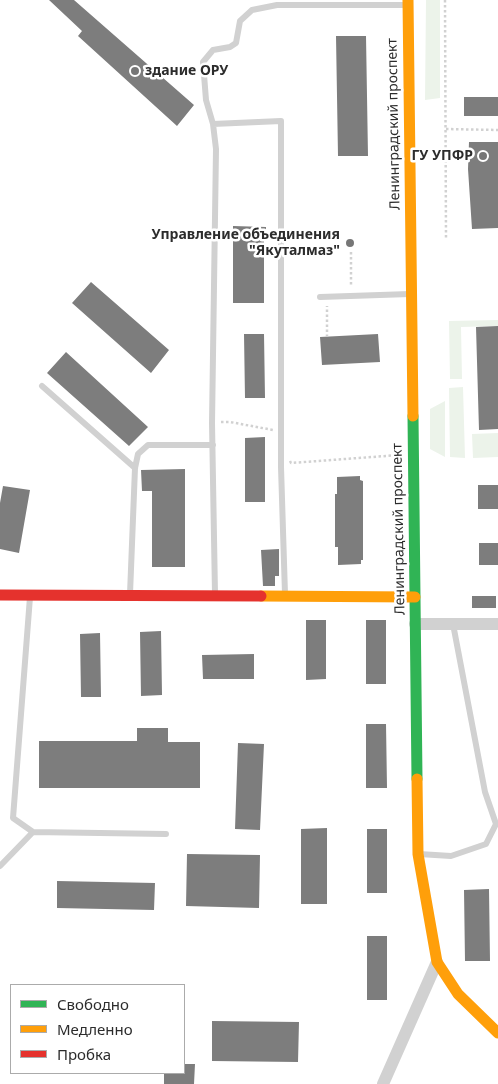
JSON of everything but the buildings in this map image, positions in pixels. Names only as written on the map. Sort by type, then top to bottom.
[{"type":"main road","name":"Ленинградский проспект","points":[[408,3],[418,854],[436,962],[458,994],[498,1033]]},
{"type":"main road","points":[[0,595],[415,597]]},
{"type":"street","points":[[415,624],[498,624]]},
{"type":"street","points":[[383,1084],[436,962]]},
{"type":"lane","points":[[216,595],[213,445],[216,149],[213,124],[206,100],[203,62],[213,50],[230,47],[236,43],[240,21],[252,10],[277,5],[319,2],[408,3]]},
{"type":"lane","points":[[213,124],[281,121],[282,467],[285,596]]},
{"type":"lane","points":[[320,297],[411,294]]},
{"type":"lane","points":[[42,386],[135,468]]},
{"type":"lane","points":[[130,595],[135,468],[138,454],[148,445],[213,445]]},
{"type":"lane","points":[[30,596],[13,818],[33,832],[166,834]]},
{"type":"lane","points":[[418,854],[451,856],[486,844],[496,824],[485,792],[453,624]]},
{"type":"lane","points":[[0,866],[33,832]]},
{"type":"path","points":[[445,0],[446,238]]},
{"type":"path","points":[[446,129],[498,130]]},
{"type":"path","points":[[351,252],[351,296]]},
{"type":"path","points":[[327,297],[327,337]]},
{"type":"path","points":[[230,422],[282,432]]},
{"type":"path","points":[[289,455],[291,463],[400,455]]},
{"type":"shaded area","points":[[426,0],[440,0],[440,98],[425,100]]},
{"type":"shaded area","points":[[498,320],[498,326],[461,327],[462,379],[450,379],[449,321]]},
{"type":"shaded area","points":[[463,387],[465,458],[450,457],[449,388]]},
{"type":"shaded area","points":[[445,401],[445,457],[430,449],[430,409]]},
{"type":"shaded area","points":[[498,433],[498,457],[473,458],[472,434]]},
{"type":"traffic: fast","points":[[413,416],[417,779]]},
{"type":"traffic: slow","points":[[408,0],[413,416]]},
{"type":"traffic: slow","points":[[261,596],[415,597]]},
{"type":"traffic: slow","points":[[417,779],[418,854],[437,962],[458,994],[498,1033]]},
{"type":"traffic: jam","points":[[0,595],[261,596]]},
{"type":"place","name":"здание ОРУ","points":[[135,71]]},
{"type":"place","name":"ГУ УПФР","points":[[483,156]]},
{"type":"place","name":"Управление объединения \"Якуталмаз\"","points":[[350,243]]}]
